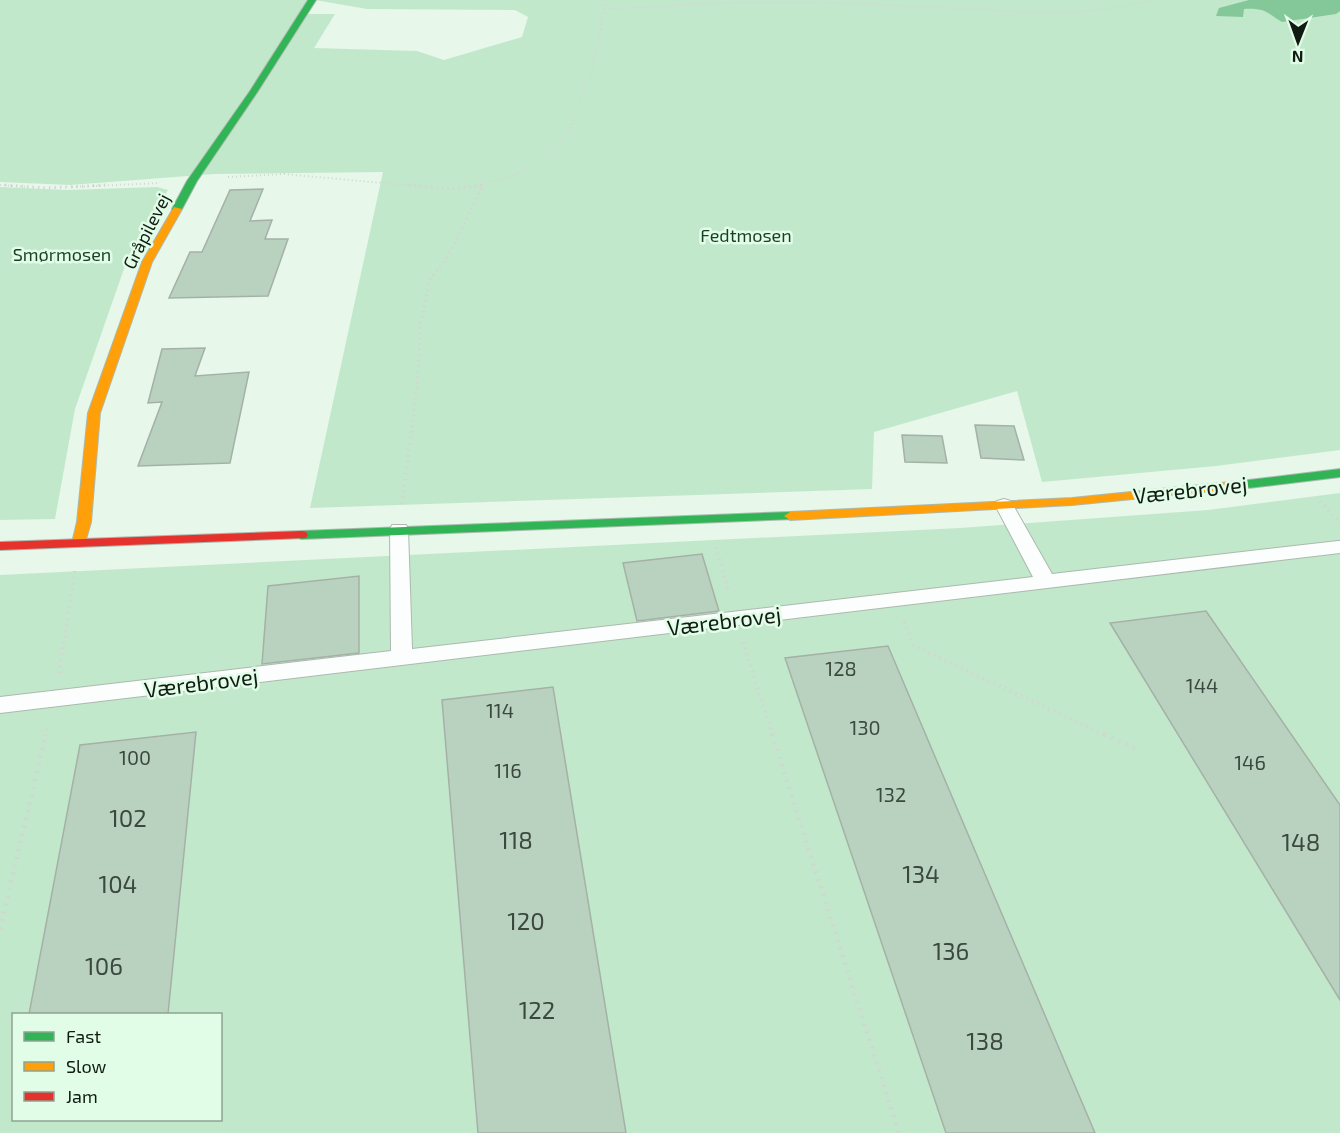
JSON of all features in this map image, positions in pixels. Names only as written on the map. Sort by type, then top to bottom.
[{"type":"street","name":"Gråpilevej","points":[[79,543],[84,522],[94,413],[147,262],[192,182],[312,0]]},
{"type":"street","name":"Værebrovej","points":[[0,546],[399,529],[709,520],[1004,505],[1186,492],[1340,473]]},
{"type":"lane","points":[[1004,505],[1046,582]]},
{"type":"lane","points":[[399,529],[402,658]]},
{"type":"lane","name":"Værebrovej","points":[[0,705],[1338,547]]},
{"type":"path","points":[[0,184],[45,188],[192,182],[284,174],[427,188],[450,189],[483,186],[517,174],[548,154],[569,132],[592,71],[604,9],[602,0]]},
{"type":"path","points":[[604,9],[743,2],[814,2],[1058,13],[1111,9],[1154,0]]},
{"type":"path","points":[[399,529],[418,377],[420,326],[430,279],[447,258],[483,186]]},
{"type":"path","points":[[709,520],[735,619],[900,1133]]},
{"type":"path","points":[[0,929],[54,699],[79,543]]},
{"type":"path","points":[[895,600],[914,646],[1138,750]]},
{"type":"green space","name":"Fedtmosen","points":[[0,0],[308,0],[300,14],[335,14],[314,48],[417,51],[444,60],[522,37],[528,17],[515,10],[367,9],[315,0],[1340,0],[1340,450],[1216,466],[1042,482],[1017,391],[874,432],[872,489],[310,508],[383,172],[214,174],[70,185],[0,182]]},
{"type":"green space","name":"Smørmosen","points":[[0,187],[67,190],[157,187],[168,190],[126,263],[75,409],[55,519],[0,520]]},
{"type":"green space","points":[[1340,493],[1340,1133],[0,1133],[0,575],[960,528],[1208,510]]},
{"type":"shaded area","points":[[1249,0],[1340,0],[1340,11],[1336,14],[1282,22],[1265,11],[1257,9],[1244,9],[1243,17],[1216,16],[1219,8]]},
{"type":"building","points":[[263,189],[250,221],[272,220],[265,239],[288,239],[268,296],[169,298],[190,252],[202,252],[230,190]]},
{"type":"building","points":[[205,348],[195,376],[249,372],[230,463],[138,466],[162,402],[148,403],[162,349]]},
{"type":"building","points":[[975,425],[1014,426],[1024,460],[981,458]]},
{"type":"building","points":[[902,435],[942,436],[947,463],[905,462]]},
{"type":"building","points":[[702,554],[719,611],[637,621],[623,563]]},
{"type":"building","points":[[359,576],[359,653],[262,664],[268,586]]},
{"type":"building","points":[[1206,611],[1340,805],[1340,1000],[1110,623]]},
{"type":"building","points":[[888,646],[1095,1133],[946,1133],[785,658]]},
{"type":"building","points":[[553,687],[626,1133],[478,1133],[442,700]]},
{"type":"building","points":[[196,732],[168,1013],[29,1013],[80,745]]},
{"type":"traffic: fast","points":[[177,209],[192,181],[254,91],[312,0]]},
{"type":"traffic: fast","points":[[1240,485],[1340,473]]},
{"type":"traffic: fast","points":[[301,535],[790,516]]},
{"type":"traffic: slow","points":[[79,543],[84,522],[94,413],[147,262],[177,209]]},
{"type":"traffic: slow","points":[[790,516],[1072,502],[1240,485]]},
{"type":"traffic: jam","points":[[0,546],[301,535]]}]
